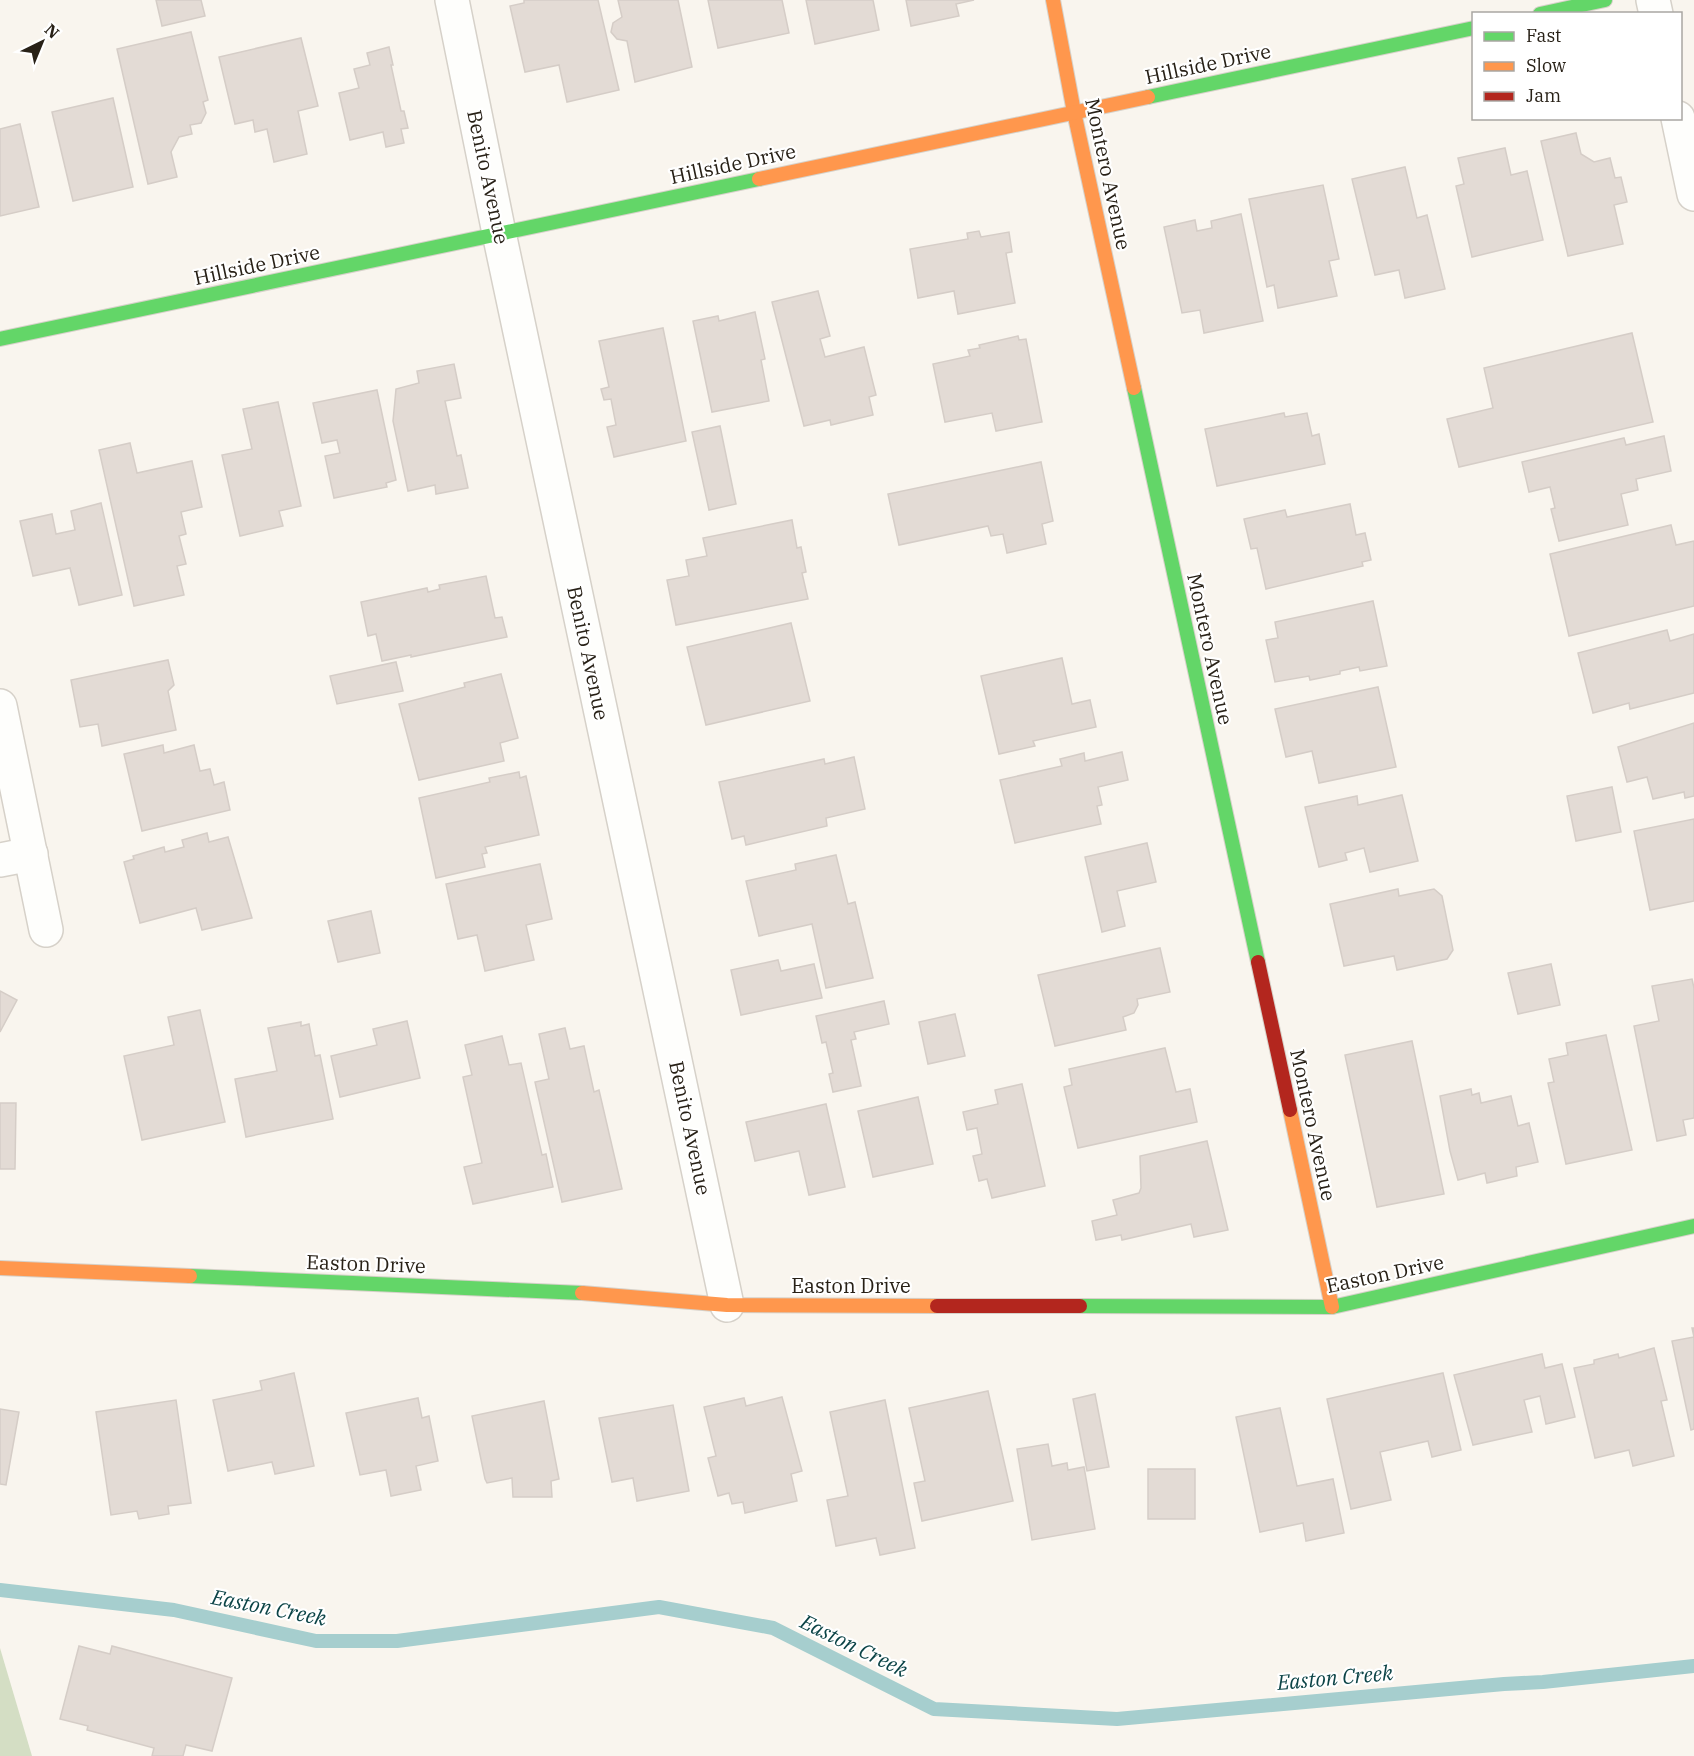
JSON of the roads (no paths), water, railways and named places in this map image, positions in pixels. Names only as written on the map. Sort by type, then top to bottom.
[{"type":"street","name":"Benito Avenue","points":[[452,0],[499,233],[727,1305]]},
{"type":"street","name":"Montero Avenue","points":[[1053,0],[1074,112],[1332,1307]]},
{"type":"street","points":[[1549,12],[1605,0]]},
{"type":"street","name":"Hillside Drive","points":[[0,339],[1472,28]]},
{"type":"street","points":[[1678,120],[1694,194]]},
{"type":"street","points":[[0,706],[16,857],[46,930]]},
{"type":"street","name":"Easton Drive","points":[[0,1268],[578,1293],[727,1305],[1332,1307],[1694,1226]]},
{"type":"waterway","name":"Easton Creek","points":[[0,1590],[174,1610],[316,1641],[397,1641],[659,1607],[773,1628],[934,1709],[1117,1719],[1543,1682],[1694,1666]]}]
